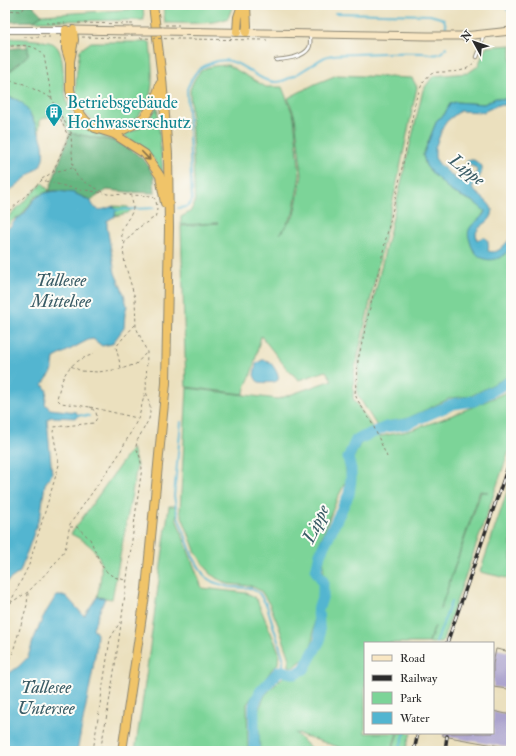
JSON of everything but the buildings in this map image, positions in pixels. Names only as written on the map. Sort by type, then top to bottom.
[{"type":"highway","points":[[122,751],[146,588],[166,383],[169,228],[168,154],[162,78],[153,5]]},
{"type":"highway","points":[[237,32],[238,17],[242,5]]},
{"type":"highway","points":[[246,5],[246,32]]},
{"type":"highway","points":[[70,30],[66,49],[70,62],[70,90],[72,102],[78,112],[95,128],[114,134],[145,154],[160,176],[169,228]]},
{"type":"highway","points":[[114,134],[133,126],[142,120],[148,113],[154,105],[162,78]]},
{"type":"main road","points":[[70,30],[427,36],[483,34],[511,31]]},
{"type":"street","points":[[5,30],[70,30]]},
{"type":"lane","points":[[276,60],[293,57],[305,52],[309,48],[310,33]]},
{"type":"lane","points":[[477,57],[481,47],[483,34]]},
{"type":"path","points":[[5,10],[22,11],[26,5]]},
{"type":"path","points":[[138,38],[181,39]]},
{"type":"path","points":[[5,47],[31,46],[40,51],[46,60],[52,99],[70,135]]},
{"type":"path","points":[[387,457],[373,425],[357,399],[358,360],[400,178],[416,99],[423,82],[431,73],[465,70],[472,65],[477,57]]},
{"type":"path","points":[[5,85],[12,81],[24,84],[52,99]]},
{"type":"path","points":[[58,111],[71,132],[73,167],[77,176],[84,182],[107,194]]},
{"type":"path","points":[[53,172],[70,135]]},
{"type":"path","points":[[5,215],[42,180],[53,172],[73,167]]},
{"type":"path","points":[[5,606],[28,592],[53,566],[64,551],[70,524],[118,456],[138,419],[146,391],[147,352],[136,324],[135,298],[125,264],[123,250],[125,242],[138,228],[153,219],[156,214],[155,199],[152,196],[107,194],[72,188],[42,180]]},
{"type":"path","points":[[125,242],[122,240],[122,228],[132,214],[133,209],[133,200],[130,194]]},
{"type":"path","points":[[121,369],[116,347],[122,338],[136,324]]},
{"type":"path","points":[[71,365],[80,371],[98,372],[121,369],[136,364],[147,352]]},
{"type":"path","points":[[94,354],[80,359],[71,365],[61,382],[57,399],[61,403],[130,415],[138,419]]},
{"type":"path","points":[[100,751],[110,698],[142,468],[136,446],[137,441],[149,419],[150,413],[150,406],[146,391]]},
{"type":"path","points":[[10,603],[30,564],[59,465],[52,432],[54,427],[94,423],[98,418],[96,412],[90,407]]},
{"type":"path","points":[[69,527],[77,527],[90,538],[101,565],[108,573],[114,577],[126,580]]},
{"type":"path","points":[[5,663],[11,658],[27,605],[28,592]]},
{"type":"path","points":[[93,751],[110,638],[121,620]]},
{"type":"green space","points":[[5,5],[32,5],[42,15],[34,21],[5,22]]},
{"type":"green space","points":[[137,5],[143,5],[144,20],[34,21],[42,15],[137,9]]},
{"type":"green space","points":[[163,5],[233,5],[228,18],[215,22],[165,23]]},
{"type":"green space","points":[[5,38],[38,40],[54,44],[59,50],[61,58],[67,102],[71,112],[78,121],[87,128],[116,141],[70,133],[59,112],[40,120],[39,133],[31,115],[23,104],[12,98],[5,97],[5,74],[13,69],[28,55],[27,43],[5,46]]},
{"type":"green space","points":[[91,42],[150,42],[152,85],[149,99],[140,114],[133,121],[125,125],[110,125],[97,122],[86,115],[79,104],[76,86],[80,50]]},
{"type":"green space","points":[[511,45],[511,100],[496,98],[484,104],[456,102],[450,104],[444,115],[437,120],[423,155],[426,166],[452,192],[474,202],[485,211],[469,236],[474,252],[500,258],[511,248],[511,375],[471,396],[451,398],[406,419],[386,422],[378,428],[357,394],[359,361],[423,90],[433,76],[468,73],[478,66],[486,47]]},
{"type":"green space","points":[[28,47],[28,55],[5,74],[5,49]]},
{"type":"green space","points":[[228,65],[266,87],[282,87],[294,117],[300,175],[293,214],[280,234],[294,215],[302,175],[295,117],[288,98],[315,84],[337,75],[412,78],[417,87],[354,373],[353,398],[374,430],[354,439],[344,457],[347,479],[337,499],[316,552],[312,571],[319,582],[319,595],[314,609],[313,640],[307,656],[294,667],[289,666],[289,656],[279,627],[270,605],[261,591],[251,586],[228,584],[210,573],[196,553],[180,511],[187,388],[278,399],[332,380],[326,371],[299,380],[288,370],[261,336],[244,394],[186,387],[181,226],[218,223],[181,225],[181,217],[190,212],[195,203],[190,90],[196,77],[204,69],[214,66]]},
{"type":"green space","points":[[157,104],[163,174],[153,158],[122,134],[135,130],[148,121]]},
{"type":"green space","points":[[70,133],[117,142],[132,150],[146,162],[154,176],[155,193],[107,190],[91,200],[71,193],[49,191]]},
{"type":"green space","points":[[43,183],[49,191],[35,197],[21,216],[15,218],[5,228],[5,220]]},
{"type":"green space","points":[[113,206],[128,207],[131,210],[128,213],[115,216],[116,210]]},
{"type":"green space","points":[[511,390],[511,445],[442,642],[429,642],[435,626],[428,642],[364,642],[364,734],[397,734],[391,751],[351,751],[295,733],[314,751],[260,751],[258,711],[265,695],[284,676],[294,676],[304,671],[313,661],[322,642],[321,610],[327,581],[323,570],[324,556],[347,503],[355,469],[353,459],[360,444],[376,434],[378,437],[411,430]],"holes":[[[480,491],[488,492],[481,492],[440,610]]]},
{"type":"green space","points":[[132,448],[137,466],[112,599],[97,597],[101,573],[100,559],[90,546],[71,534]]},
{"type":"green space","points":[[511,480],[511,579],[480,572]]},
{"type":"green space","points":[[169,506],[175,506],[177,514],[176,518],[202,588],[246,593],[253,596],[257,600],[279,652],[278,664],[273,668],[247,704],[248,751],[135,751]]},
{"type":"green space","points":[[398,734],[411,734],[405,751],[392,751]]},
{"type":"water","points":[[5,97],[18,100],[28,110],[40,136],[44,153],[40,166],[5,195]]},
{"type":"water","points":[[496,98],[511,100],[511,108],[505,105],[498,105],[483,112],[460,111],[447,121],[443,127],[435,148],[435,158],[440,165],[457,180],[468,182],[477,172],[476,168],[466,163],[468,160],[474,160],[482,166],[480,175],[472,188],[490,206],[492,215],[489,220],[477,231],[477,241],[483,237],[485,238],[488,242],[488,251],[495,252],[511,238],[511,248],[504,255],[490,260],[482,258],[476,253],[468,236],[470,227],[484,214],[485,211],[474,202],[452,192],[426,166],[423,155],[437,120],[444,115],[450,104],[455,102],[484,104]]},
{"type":"water","name":"Tallesee Mittelsee","points":[[52,191],[74,193],[91,201],[97,209],[100,210],[113,206],[116,210],[115,216],[107,221],[107,227],[115,273],[124,294],[127,306],[124,328],[112,344],[102,346],[93,339],[88,340],[54,358],[52,372],[43,384],[47,391],[45,404],[50,409],[76,412],[79,415],[76,418],[52,417],[47,419],[52,474],[45,484],[41,513],[20,572],[5,583],[5,230],[11,226],[16,219],[25,213],[36,198]]},
{"type":"water","points":[[262,360],[270,362],[277,372],[277,381],[263,383],[256,380],[254,375],[256,364]]},
{"type":"water","name":"Tallesee Untersee","points":[[56,596],[66,596],[84,616],[97,597],[105,598],[93,628],[97,634],[96,649],[77,751],[5,751],[5,676],[18,667],[28,657],[43,617]]},
{"type":"waterway","points":[[335,13],[430,15],[444,19],[446,27]]},
{"type":"waterway","points":[[178,208],[188,206],[192,200],[187,89],[193,76],[198,70],[211,63],[221,60],[229,61],[238,64],[268,81],[276,82],[287,79],[331,55],[398,53],[423,53],[436,55],[441,53],[447,47]]},
{"type":"waterway","points":[[116,210],[154,208]]},
{"type":"waterway","name":"Lippe","points":[[254,751],[254,705],[260,692],[279,671],[295,674],[304,669],[320,640],[318,610],[323,595],[323,581],[316,571],[320,554],[349,494],[351,469],[348,458],[356,440],[386,427],[407,424],[453,404],[474,401],[511,381]]},
{"type":"waterway","points":[[79,415],[89,416]]},
{"type":"waterway","points":[[181,422],[174,496],[177,513],[193,557],[205,577],[213,582],[229,587],[250,588],[259,593],[267,606],[283,657],[283,671]]},
{"type":"waterway","points":[[436,642],[451,602]]},
{"type":"waterway","points":[[398,751],[405,734]]},
{"type":"railway","points":[[447,642],[511,458]]},
{"type":"railway","points":[[414,751],[418,734]]},
{"type":"railway","points":[[445,751],[447,736]]},
{"type":"place","name":"Betriebsgebäude Hochwasserschutz","points":[[54,127]]}]
